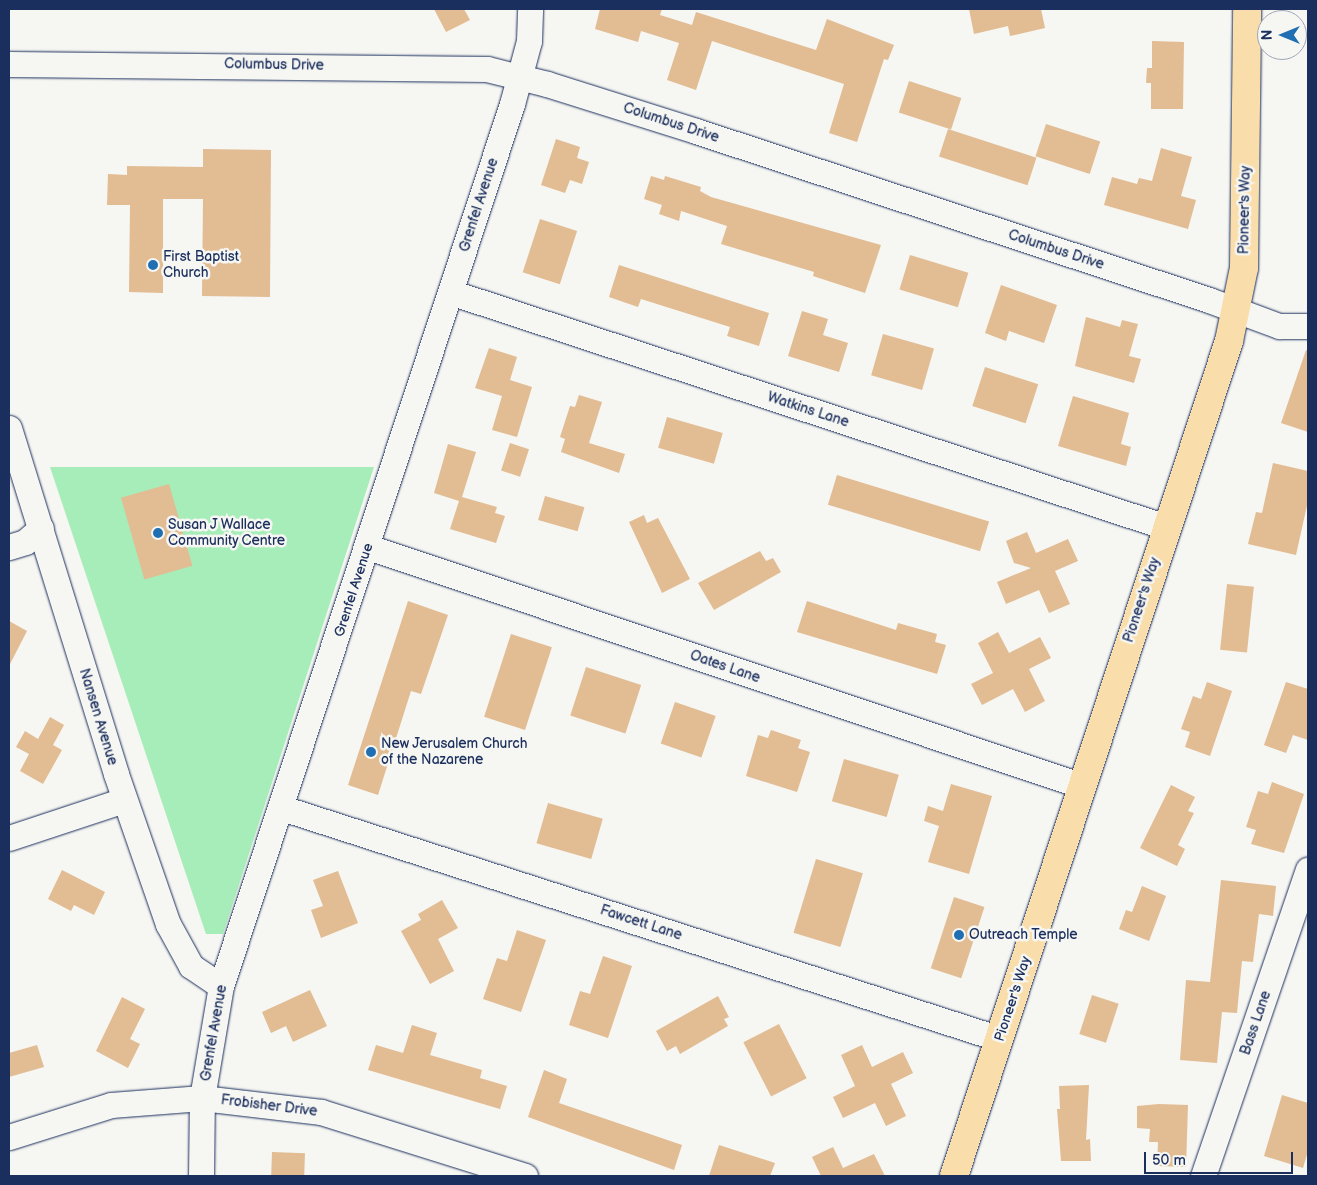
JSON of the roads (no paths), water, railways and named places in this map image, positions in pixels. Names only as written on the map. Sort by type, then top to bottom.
[{"type":"main road","name":"Pioneer's Way","points":[[954,1176],[1214,385],[1236,310],[1244,268],[1247,9]]},
{"type":"street","name":"Grenfel Avenue","points":[[201,1176],[202,1098],[221,986],[368,548],[520,77],[529,42],[530,9]]},
{"type":"street","name":"Columbus Drive","points":[[9,64],[478,69],[520,77],[696,131],[1236,310],[1279,326],[1308,326]]},
{"type":"street","name":"Watkins Lane","points":[[450,292],[1166,527]]},
{"type":"street","name":"Nansen Avenue","points":[[9,428],[124,800],[168,924],[191,966],[221,986]]},
{"type":"street","points":[[9,547],[25,542],[41,528]]},
{"type":"street","name":"Oates Lane","points":[[368,548],[1083,786]]},
{"type":"street","points":[[9,838],[124,800]]},
{"type":"street","name":"Fawcett Lane","points":[[282,808],[1000,1039]]},
{"type":"street","name":"Bass Lane","points":[[1203,1176],[1308,869]]},
{"type":"street","name":"Frobisher Drive","points":[[9,1136],[111,1105],[202,1098],[321,1112],[525,1176]]},
{"type":"place","name":"First Baptist Church","points":[[153,265]]},
{"type":"place","name":"Susan J Wallace Community Centre","points":[[158,533]]},
{"type":"place","name":"New Jerusalem Church of the Nazarene","points":[[371,752]]},
{"type":"place","name":"Outreach Temple","points":[[959,935]]}]
